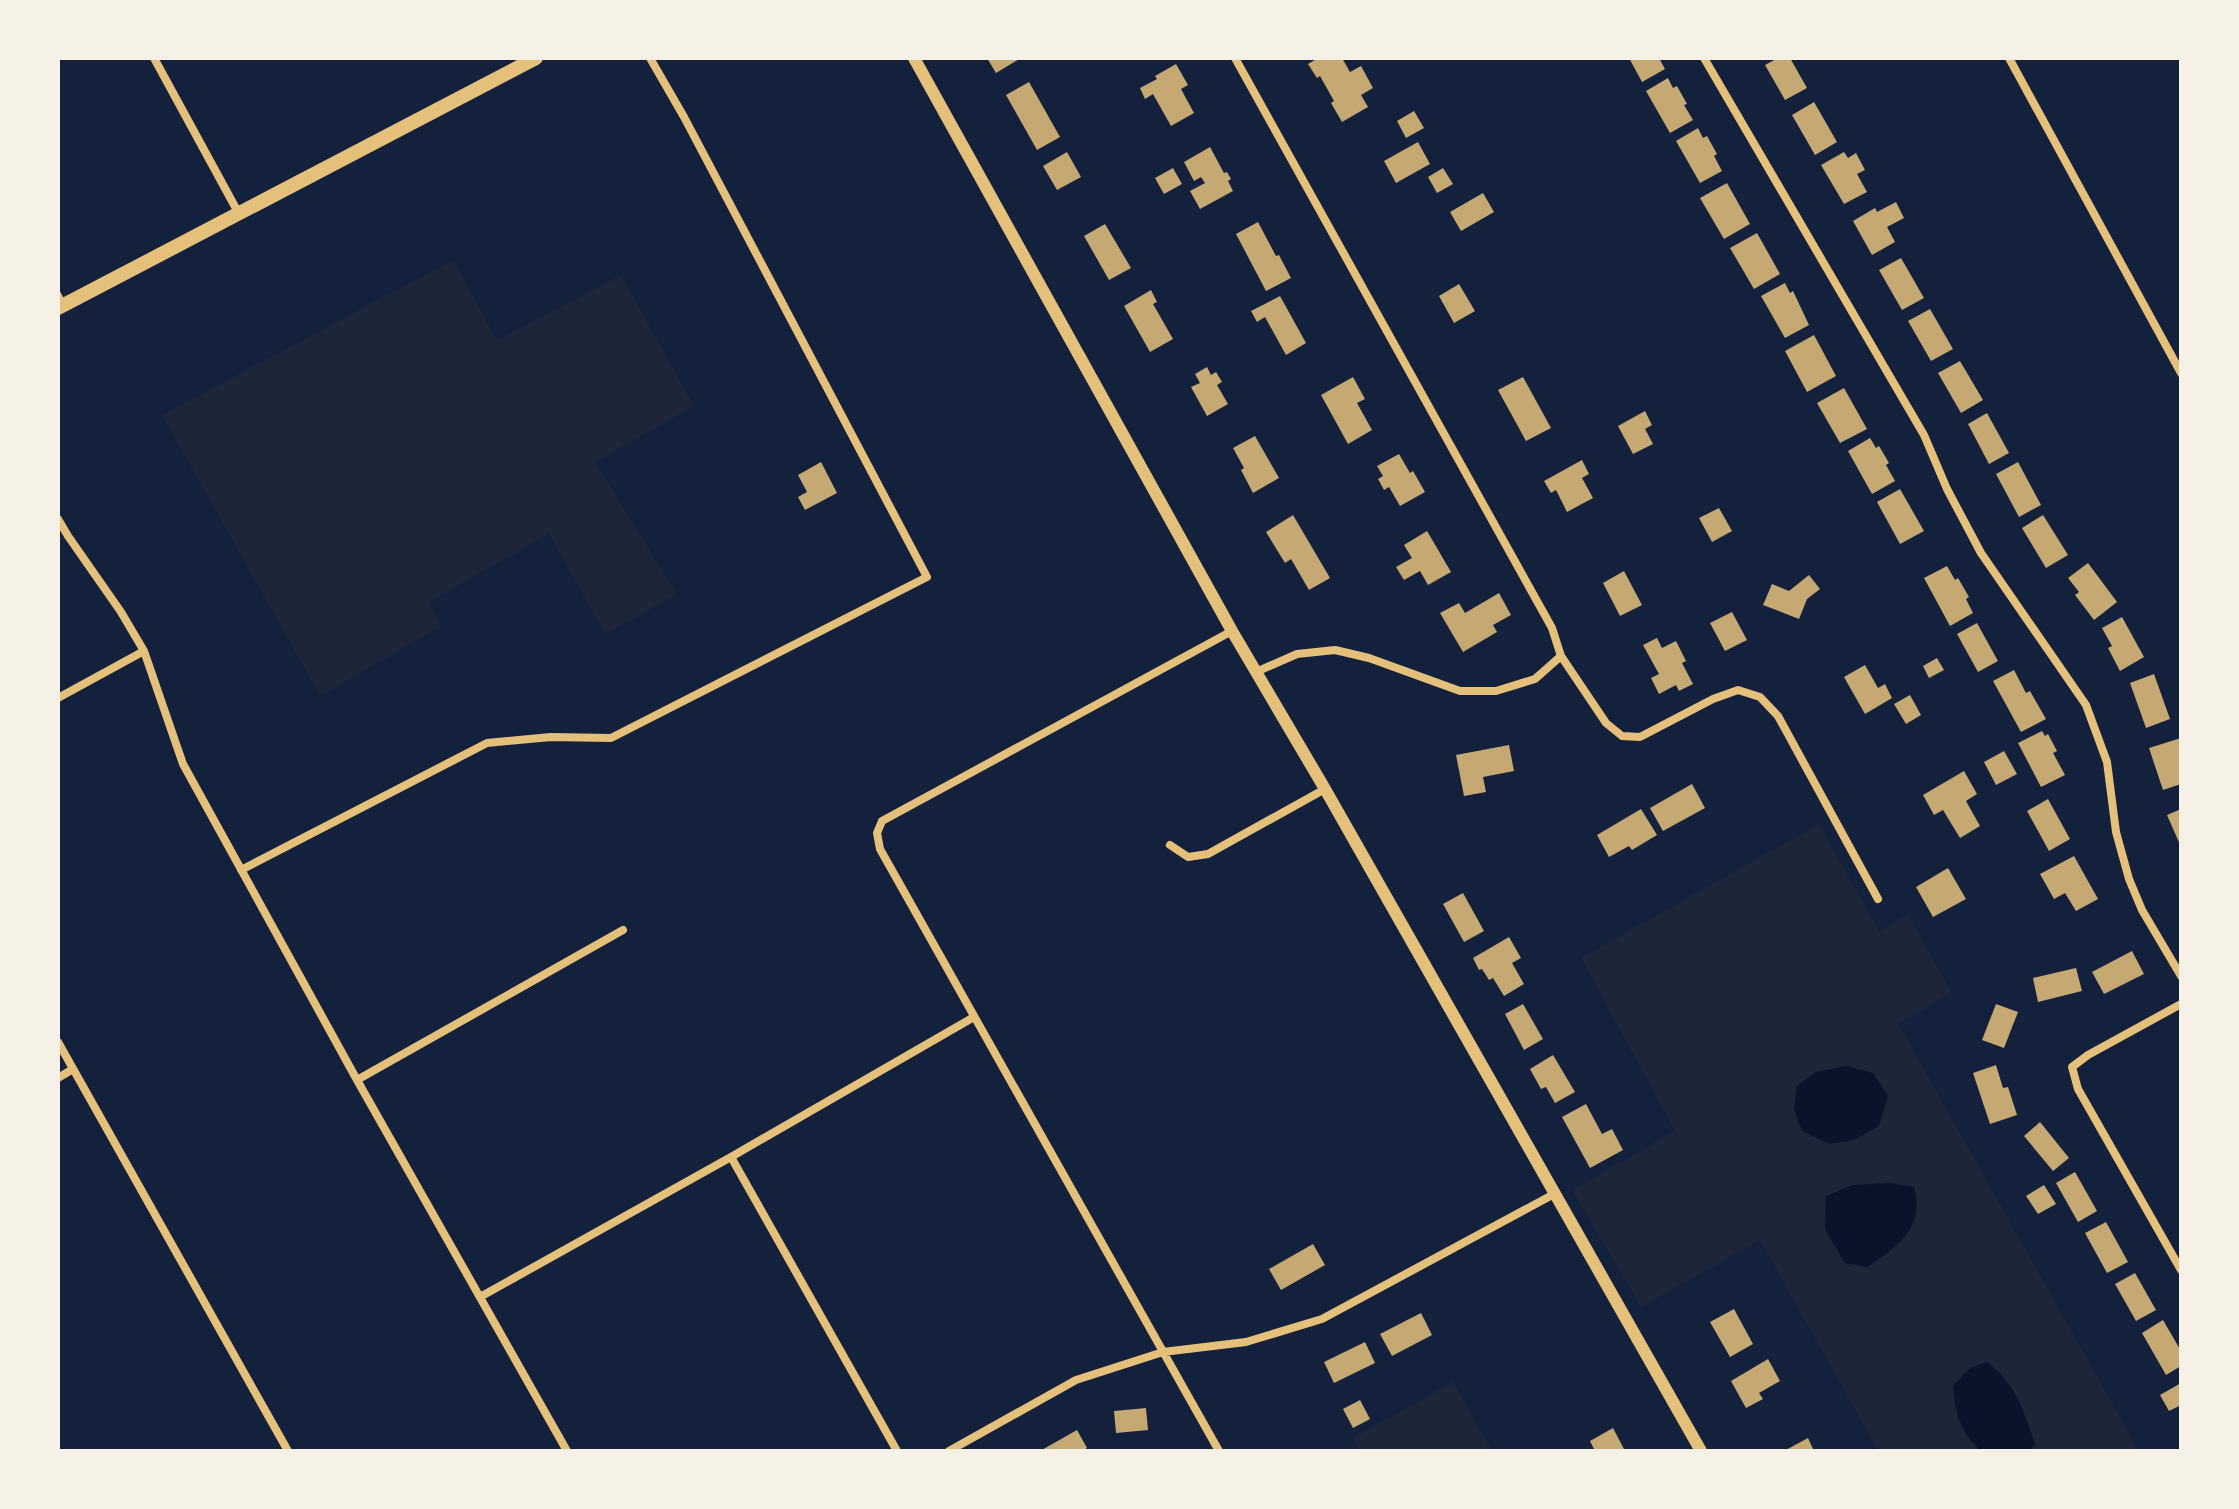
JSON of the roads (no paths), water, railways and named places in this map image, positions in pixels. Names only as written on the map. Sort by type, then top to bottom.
[{"type":"main road","points":[[60,302],[239,214],[536,58]]},
{"type":"street","points":[[154,58],[239,214]]},
{"type":"street","points":[[241,870],[487,743],[551,737],[611,738],[927,577],[650,58]]},
{"type":"street","points":[[914,58],[1232,631],[1701,1451]]},
{"type":"street","points":[[1235,58],[1552,628],[1561,656],[1606,723],[1622,736],[1640,737],[1713,699],[1738,690],[1760,697],[1778,716],[1878,899]]},
{"type":"street","points":[[1704,58],[1924,435],[1947,489],[1981,553],[2086,705],[2107,762],[2116,832],[2129,879],[2142,910],[2181,976]]},
{"type":"street","points":[[2009,58],[2181,373]]},
{"type":"street","points":[[58,519],[144,651],[183,764],[567,1451]]},
{"type":"street","points":[[1219,1451],[880,849],[877,833],[882,821],[1232,631]]},
{"type":"street","points":[[1256,672],[1297,654],[1335,650],[1369,658],[1460,691],[1496,691],[1535,679],[1561,656]]},
{"type":"street","points":[[58,698],[144,651]]},
{"type":"street","points":[[1170,845],[1188,857],[1208,854],[1325,789]]},
{"type":"street","points":[[357,1080],[623,930]]},
{"type":"street","points":[[2181,1004],[2072,1067],[2078,1089],[2181,1270]]},
{"type":"street","points":[[480,1297],[974,1017]]},
{"type":"street","points":[[58,1042],[288,1451]]},
{"type":"street","points":[[58,1078],[73,1069]]},
{"type":"street","points":[[731,1157],[897,1451]]},
{"type":"street","points":[[949,1451],[1076,1380],[1163,1352],[1246,1342],[1322,1319],[1556,1193]]}]
